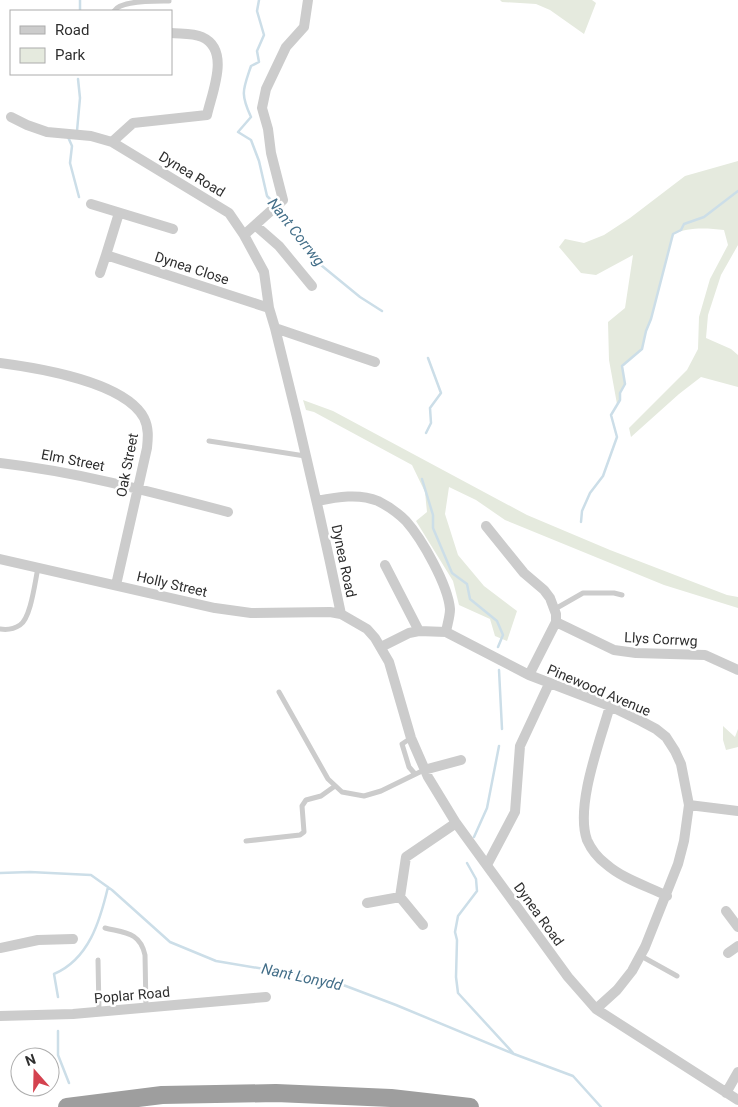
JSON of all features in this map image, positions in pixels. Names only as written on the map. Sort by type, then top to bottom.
[{"type":"highway","points":[[66,1107],[162,1095],[276,1093],[391,1098],[470,1107]]},
{"type":"street","points":[[244,235],[283,200],[262,108],[266,89],[286,47],[304,28],[308,0]]},
{"type":"street","points":[[112,142],[133,123],[207,115],[218,67],[217,54],[212,43],[200,36],[172,33]]},
{"type":"street","name":"Dynea Road","points":[[11,117],[47,132],[91,136],[112,142],[229,213],[244,235],[264,272],[269,308],[317,500],[341,614],[367,629],[381,647],[389,662],[420,772],[568,977],[596,1009],[738,1100]]},
{"type":"street","points":[[91,204],[173,229]]},
{"type":"street","points":[[100,273],[119,213]]},
{"type":"street","points":[[255,225],[279,246],[312,286]]},
{"type":"street","name":"Dynea Close","points":[[106,255],[269,308]]},
{"type":"street","points":[[275,328],[375,362]]},
{"type":"street","name":"Oak Street","points":[[0,363],[50,371],[122,395],[136,406],[145,419],[148,432],[147,448],[116,585]]},
{"type":"street","name":"Elm Street","points":[[0,463],[48,468],[137,488],[228,512]]},
{"type":"street","points":[[317,500],[341,496],[377,500],[405,520],[424,546],[444,587],[450,610],[446,632]]},
{"type":"street","points":[[486,526],[524,573],[544,590],[555,609],[556,622],[529,676]]},
{"type":"street","name":"Holly Street","points":[[0,559],[214,608],[251,613],[311,612],[341,614]]},
{"type":"street","points":[[385,565],[419,631]]},
{"type":"street","name":"Llys Corrwg","points":[[556,622],[614,650],[636,653],[705,655],[738,670]]},
{"type":"street","name":"Pinewood Avenue","points":[[381,647],[409,633],[419,631],[446,632],[529,676],[610,706],[656,729],[666,737],[675,751],[681,764],[688,791],[689,805],[684,841],[667,896],[641,956],[617,990],[596,1009]]},
{"type":"street","points":[[487,865],[515,812],[520,746],[549,684]]},
{"type":"street","points":[[610,706],[584,806],[584,826],[588,841],[596,854],[618,873],[667,896]]},
{"type":"street","points":[[420,772],[461,760]]},
{"type":"street","points":[[689,805],[738,811]]},
{"type":"street","points":[[423,925],[400,897],[406,857],[456,823]]},
{"type":"street","points":[[367,903],[400,897]]},
{"type":"street","points":[[726,911],[738,927]]},
{"type":"street","points":[[0,948],[38,940],[72,939]]},
{"type":"street","points":[[728,953],[738,946]]},
{"type":"street","name":"Poplar Road","points":[[0,1016],[99,1012],[266,997]]},
{"type":"street","points":[[726,1093],[738,1072]]},
{"type":"lane","points":[[115,10],[123,3],[169,1]]},
{"type":"lane","points":[[209,441],[305,456]]},
{"type":"lane","points":[[0,629],[20,626],[26,618],[38,567]]},
{"type":"lane","points":[[555,609],[583,593],[614,593],[622,596]]},
{"type":"lane","points":[[279,692],[325,775],[342,792],[364,796],[381,792],[420,772]]},
{"type":"lane","points":[[246,841],[300,835],[304,832],[302,806],[306,800],[321,796],[335,786]]},
{"type":"lane","points":[[105,928],[138,938],[144,948],[146,955],[146,1008]]},
{"type":"lane","points":[[641,956],[678,976]]},
{"type":"lane","points":[[98,960],[99,1012]]},
{"type":"green space","points":[[500,0],[592,0],[596,3],[584,34],[550,10],[536,4],[502,2]]},
{"type":"green space","points":[[738,161],[738,245],[721,275],[708,315],[706,338],[731,349],[738,355],[738,387],[701,377],[631,437],[629,428],[687,370],[698,349],[699,317],[710,279],[728,245],[724,230],[691,229],[673,234],[642,349],[622,366],[625,384],[617,404],[609,360],[608,322],[625,308],[633,255],[596,275],[581,273],[559,247],[565,239],[584,243],[604,235],[630,218],[685,176]]},
{"type":"green space","points":[[303,400],[333,411],[527,515],[610,550],[727,595],[738,597],[738,608],[664,585],[505,520],[476,500],[449,487],[445,514],[458,555],[484,586],[517,611],[507,641],[495,636],[490,619],[459,605],[453,581],[416,521],[427,512],[425,492],[412,465],[314,412],[306,410]]},
{"type":"green space","points":[[723,726],[735,737],[738,729],[738,747],[726,750],[723,740]]},
{"type":"waterway","points":[[80,0],[80,10]]},
{"type":"waterway","name":"Nant Corrwg","points":[[259,0],[257,11],[264,35],[257,51],[259,62],[251,66],[244,92],[245,102],[251,117],[238,132],[251,140],[259,161],[267,196],[275,204]]},
{"type":"waterway","points":[[77,131],[80,98],[78,79]]},
{"type":"waterway","points":[[68,137],[72,146],[70,163],[79,197]]},
{"type":"waterway","points":[[581,522],[582,511],[590,493],[603,476],[617,437],[611,415],[620,400],[620,393],[625,384],[622,366],[642,349],[673,234],[681,230],[684,224],[704,217],[738,191]]},
{"type":"waterway","name":"Nant Corrwg","points":[[278,208],[296,227],[316,261],[360,297],[382,311]]},
{"type":"waterway","name":"Nant Corrwg","points":[[426,433],[431,423],[430,408],[441,393],[428,358]]},
{"type":"waterway","name":"Nant Corrwg","points":[[422,479],[433,515],[433,528],[452,573],[467,584],[470,599],[497,621],[503,635],[498,647]]},
{"type":"waterway","name":"Nant Corrwg","points":[[499,670],[502,729]]},
{"type":"waterway","name":"Nant Corrwg","points":[[474,837],[487,808],[499,746]]},
{"type":"waterway","name":"Nant Corrwg","points":[[467,863],[476,879],[477,891],[458,916],[455,932],[457,940],[456,977],[458,993],[514,1054]]},
{"type":"waterway","name":"Nant Lonydd","points":[[0,873],[30,872],[91,875],[112,890],[170,942],[216,961],[330,980],[396,1005],[514,1054],[573,1076],[601,1107]]},
{"type":"waterway","points":[[58,997],[54,974],[76,959],[91,938],[97,926],[108,887]]},
{"type":"waterway","points":[[58,1031],[58,1055],[69,1083]]}]
